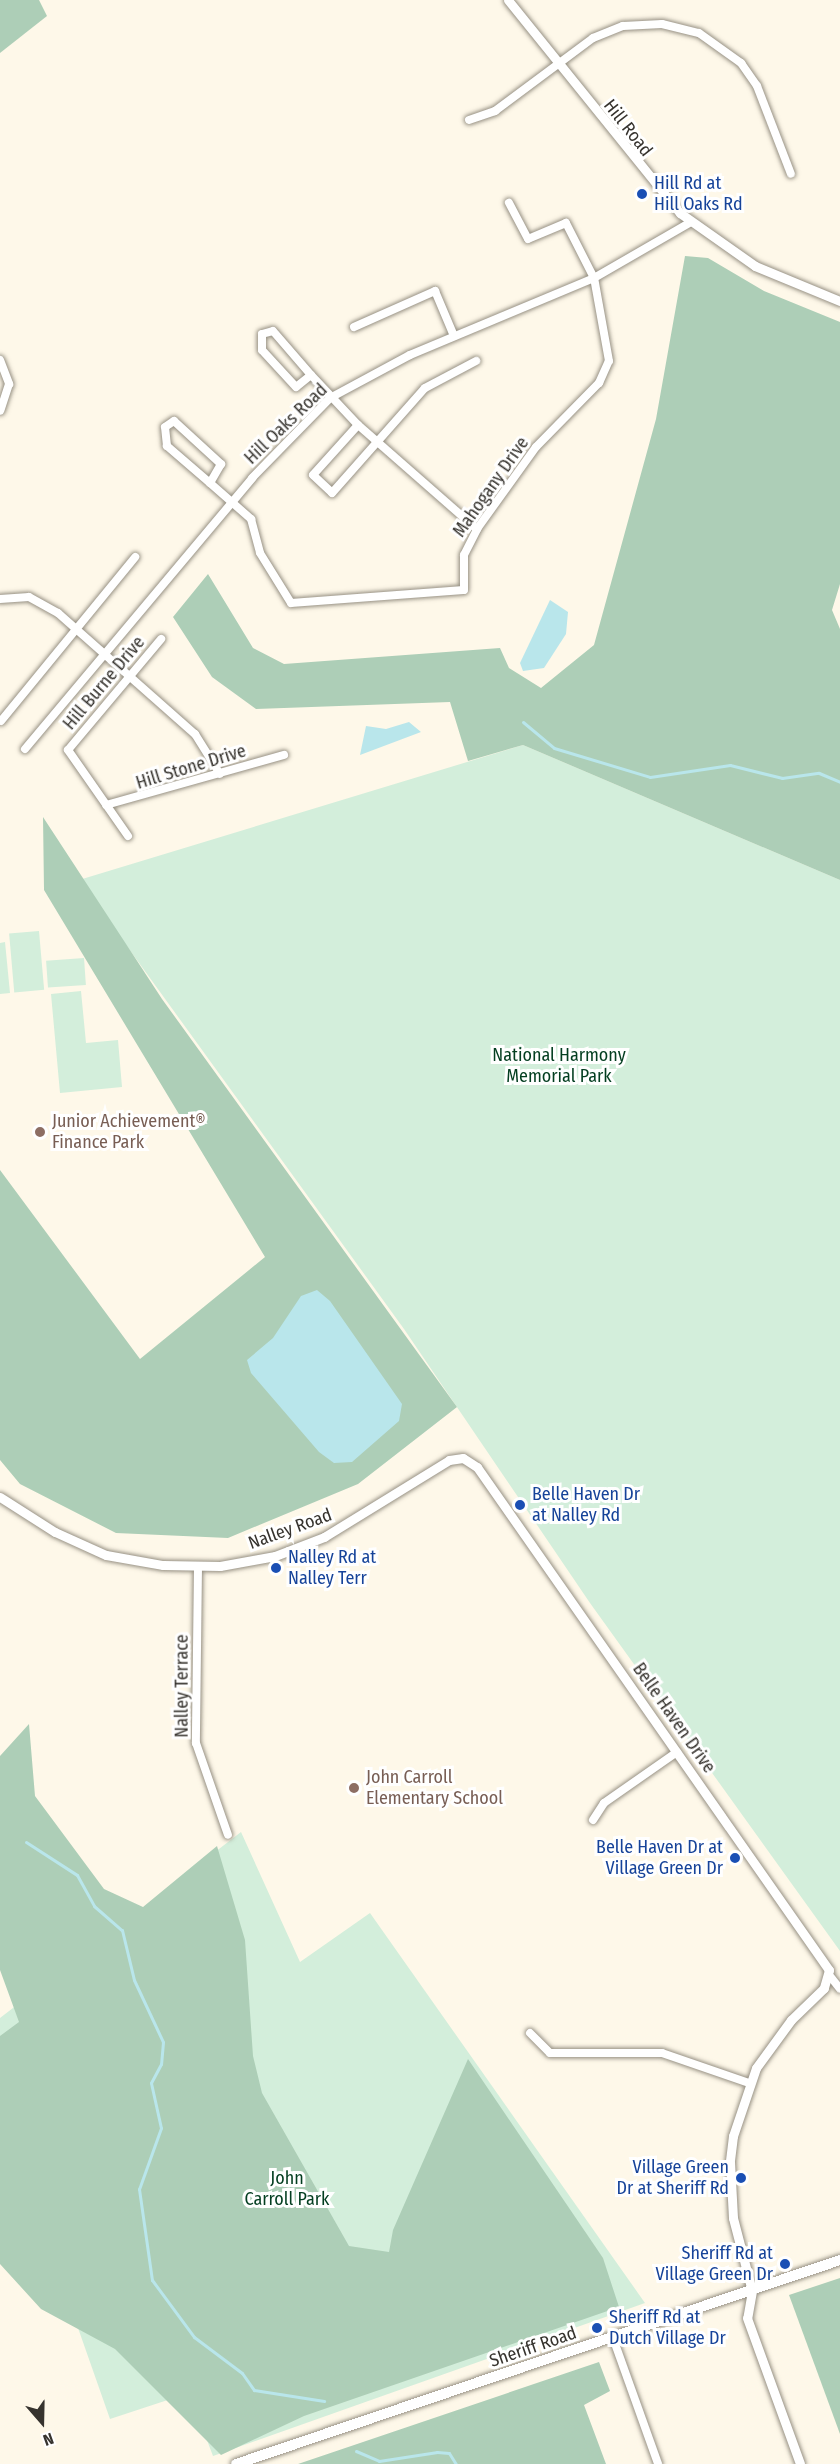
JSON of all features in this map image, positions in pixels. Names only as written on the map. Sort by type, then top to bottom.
[{"type":"main road","name":"Sheriff Road","points":[[236,2464],[840,2260]]},
{"type":"street","name":"Hill Road","points":[[508,0],[649,181],[691,222],[755,266],[840,301]]},
{"type":"street","points":[[469,120],[495,111],[593,38],[623,26],[663,24],[699,33],[748,72],[791,174]]},
{"type":"street","name":"Mahogany Drive","points":[[210,483],[221,464],[169,422],[163,437],[167,446],[251,519],[260,553],[281,594],[300,604],[460,592],[466,586],[465,550],[477,529],[536,447],[604,375],[609,355],[594,278],[566,223],[528,239],[509,203]]},
{"type":"street","name":"Hill Oaks Road","points":[[25,749],[104,652],[233,502],[330,399],[454,336],[594,278],[691,222]]},
{"type":"street","points":[[354,327],[435,291],[454,336]]},
{"type":"street","points":[[311,375],[290,385],[262,350],[262,334],[273,331],[311,375],[330,399],[477,529]]},
{"type":"street","points":[[0,360],[9,384],[0,411]]},
{"type":"street","points":[[358,425],[313,475],[332,493],[425,388],[476,362]]},
{"type":"street","points":[[1,721],[135,557]]},
{"type":"street","points":[[0,599],[41,602],[131,672],[204,743],[220,774]]},
{"type":"street","name":"Hill Burne Drive","points":[[106,805],[68,750],[131,672],[161,639]]},
{"type":"street","name":"Hill Stone Drive","points":[[106,805],[284,755]]},
{"type":"street","points":[[106,805],[128,836]]},
{"type":"street","name":"Nalley Road","points":[[0,1497],[55,1532],[106,1555],[198,1567],[263,1559],[324,1538],[449,1460],[463,1458],[477,1467]]},
{"type":"street","name":"Belle Haven Drive","points":[[477,1467],[840,1989]]},
{"type":"street","name":"Nalley Terrace","points":[[198,1567],[196,1743],[228,1835]]},
{"type":"street","points":[[593,1820],[604,1803],[677,1752]]},
{"type":"street","points":[[800,2464],[747,2318],[752,2290],[730,2193],[733,2136],[749,2083],[779,2034],[830,1976]]},
{"type":"street","points":[[530,2032],[550,2053],[662,2053],[749,2083]]},
{"type":"street","points":[[613,2338],[658,2464]]},
{"type":"green space","points":[[0,0],[39,0],[47,16],[0,53]]},
{"type":"green space","points":[[685,256],[708,258],[764,291],[840,322],[840,584],[832,610],[840,629],[840,880],[523,745],[468,761],[450,702],[256,709],[212,677],[173,617],[208,574],[253,648],[284,664],[500,648],[509,668],[541,688],[594,645],[656,419]]},
{"type":"green space","name":"National Harmony Memorial Park","points":[[523,745],[840,880],[840,1951],[590,1603],[404,1329],[79,880]]},
{"type":"green space","points":[[43,817],[162,999],[457,1407],[358,1484],[228,1538],[116,1533],[20,1484],[0,1460],[0,1170],[140,1359],[265,1257],[44,890]]},
{"type":"green space","points":[[39,931],[44,990],[14,992],[9,934]]},
{"type":"green space","points":[[5,942],[10,993],[0,994],[0,943]]},
{"type":"green space","points":[[84,958],[86,985],[48,988],[46,961]]},
{"type":"green space","points":[[81,991],[86,1043],[118,1040],[122,1087],[60,1093],[51,994]]},
{"type":"green space","name":"John Carroll Park","points":[[29,1724],[35,1796],[104,1889],[143,1907],[217,1846],[245,1940],[253,2056],[262,2093],[349,2246],[389,2252],[393,2230],[468,2059],[603,2258],[619,2307],[304,2416],[221,2455],[115,2349],[41,2309],[0,2264],[0,2036],[19,2022],[0,1970],[0,1756]]},
{"type":"green space","name":"John Carroll Park","points":[[241,1832],[300,1962],[370,1913],[645,2303],[213,2456],[189,2393],[110,2419],[0,2106],[0,2018]]},
{"type":"green space","points":[[840,2278],[840,2434],[789,2295]]},
{"type":"green space","points":[[599,2362],[610,2391],[584,2405],[606,2464],[298,2464]]},
{"type":"water","points":[[550,600],[568,612],[566,634],[544,668],[523,671],[520,663]]},
{"type":"water","points":[[409,722],[421,732],[360,755],[366,726],[386,729]]},
{"type":"water","points":[[317,1290],[330,1301],[402,1404],[399,1421],[352,1462],[334,1463],[319,1452],[251,1373],[247,1360],[273,1338],[301,1296]]},
{"type":"waterway","points":[[523,722],[554,748],[650,777],[730,765],[782,778],[819,773],[840,782]]},
{"type":"waterway","points":[[26,1842],[77,1875],[94,1906],[122,1930],[134,1980],[163,2042],[161,2064],[151,2083],[161,2128],[139,2189],[152,2280],[194,2337],[242,2373],[254,2390],[324,2401]]},
{"type":"waterway","points":[[356,2451],[379,2461],[437,2452],[449,2453],[456,2464]]},
{"type":"place","name":"Hill Rd at Hill Oaks Rd","points":[[642,194]]},
{"type":"place","name":"Junior Achievement® Finance Park","points":[[40,1132]]},
{"type":"place","name":"Belle Haven Dr at Nalley Rd","points":[[520,1505]]},
{"type":"place","name":"Nalley Rd at Nalley Terr","points":[[276,1568]]},
{"type":"place","name":"John Carroll Elementary School","points":[[354,1788]]},
{"type":"place","name":"Belle Haven Dr at Village Green Dr","points":[[735,1858]]},
{"type":"place","name":"Village Green Dr at Sheriff Rd","points":[[741,2178]]},
{"type":"place","name":"Sheriff Rd at Village Green Dr","points":[[785,2264]]},
{"type":"place","name":"Sheriff Rd at Dutch Village Dr","points":[[597,2328]]}]
